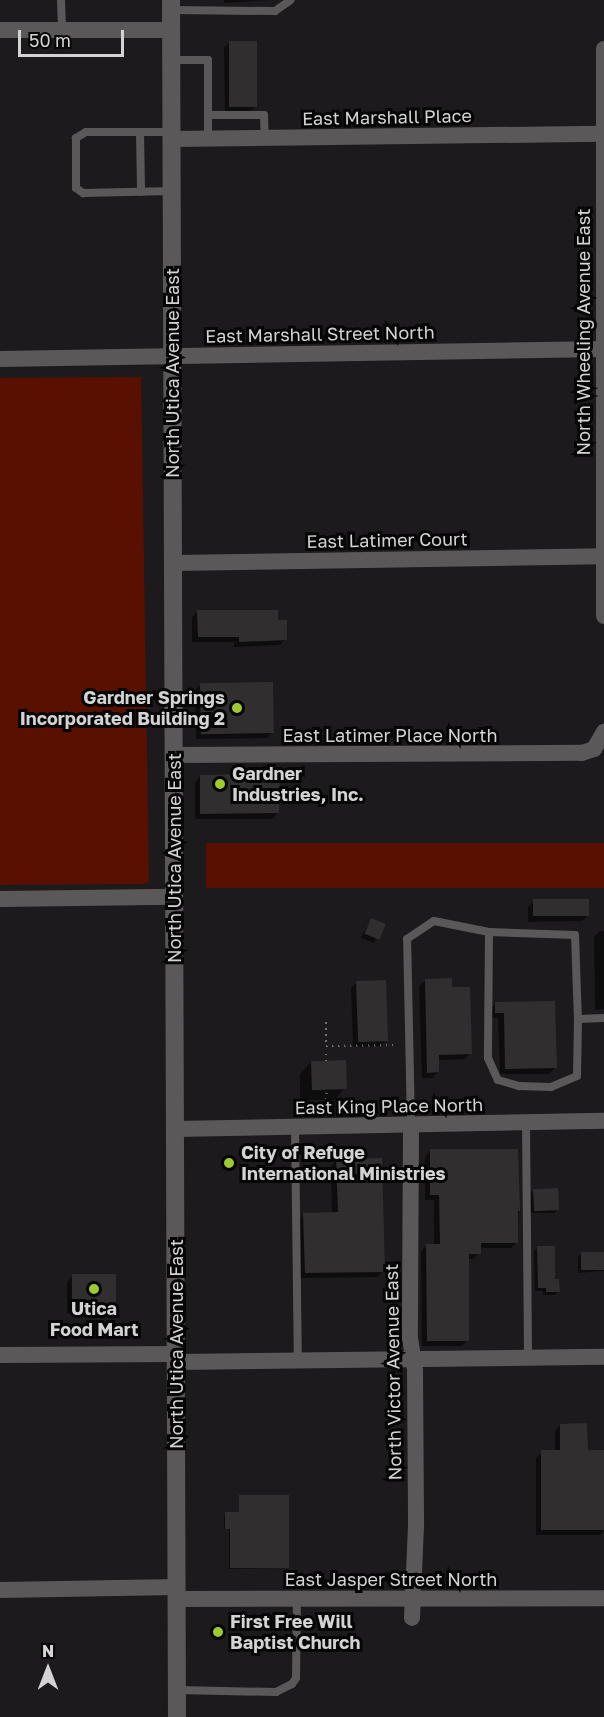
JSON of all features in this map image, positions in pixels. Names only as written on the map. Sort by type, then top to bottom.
[{"type":"main road","name":"North Utica Avenue East","points":[[171,5],[177,1717]]},
{"type":"street","points":[[0,30],[171,30]]},
{"type":"street","name":"North Wheeling Avenue East","points":[[604,49],[602,556],[604,616]]},
{"type":"street","name":"East Marshall Place","points":[[171,135],[208,139],[603,134]]},
{"type":"street","name":"East Marshall Street North","points":[[0,358],[604,349]]},
{"type":"street","name":"East Latimer Court","points":[[172,563],[602,556]]},
{"type":"street","name":"East Latimer Place North","points":[[174,755],[582,753],[594,749],[603,736]]},
{"type":"street","points":[[0,898],[174,897]]},
{"type":"street","name":"East King Place North","points":[[175,1129],[604,1121]]},
{"type":"street","name":"North Victor Avenue East","points":[[411,1125],[410,1338],[413,1361],[416,1526],[412,1618]]},
{"type":"street","points":[[0,1355],[298,1361],[604,1357]]},
{"type":"street","name":"East Jasper Street North","points":[[0,1590],[177,1593],[297,1599],[604,1598]]},
{"type":"lane","points":[[61,0],[62,30]]},
{"type":"lane","points":[[203,0],[203,11]]},
{"type":"lane","points":[[171,5],[203,11],[275,11],[291,0]]},
{"type":"lane","points":[[171,60],[208,60],[208,139]]},
{"type":"lane","points":[[208,116],[264,115],[265,138]]},
{"type":"lane","points":[[171,135],[140,132],[86,132],[76,138],[76,188],[83,193],[172,191]]},
{"type":"lane","points":[[140,132],[141,192]]},
{"type":"lane","points":[[411,1125],[407,939],[434,921],[489,932],[575,935],[578,1019],[577,1076],[551,1087],[519,1086],[498,1080],[488,1058],[489,932]]},
{"type":"lane","points":[[578,1019],[604,1018]]},
{"type":"lane","points":[[526,1122],[528,1359]]},
{"type":"lane","points":[[295,1127],[298,1361]]},
{"type":"lane","points":[[177,1690],[254,1692],[285,1689],[296,1678],[297,1599]]},
{"type":"path","points":[[326,1021],[326,1044],[409,1044]]},
{"type":"path","points":[[326,1054],[326,1061]]},
{"type":"path","points":[[325,1115],[327,1090]]},
{"type":"shaded area","points":[[141,377],[149,882],[143,884],[0,885],[0,378]]},
{"type":"shaded area","points":[[206,843],[604,843],[604,888],[206,888]]},
{"type":"building","points":[[229,41],[257,41],[257,107],[229,107]]},
{"type":"building","points":[[197,610],[278,610],[278,620],[287,620],[287,640],[239,642],[239,637],[198,637]]},
{"type":"building","name":"Gardner Springs Incorporated Building 2","points":[[273,682],[274,733],[201,734],[200,683]]},
{"type":"building","name":"Gardner Industries, Inc.","points":[[255,769],[280,769],[279,813],[200,814],[200,775],[255,774]]},
{"type":"building","points":[[533,899],[589,899],[589,916],[533,916]]},
{"type":"building","points":[[371,918],[386,924],[379,940],[365,934]]},
{"type":"building","points":[[452,978],[452,987],[470,987],[472,1054],[439,1055],[439,1072],[427,1073],[425,979]]},
{"type":"building","points":[[386,980],[388,1041],[358,1042],[356,981]]},
{"type":"building","points":[[555,1001],[557,1068],[505,1069],[504,1013],[495,1013],[495,1002]]},
{"type":"building","points":[[346,1060],[347,1089],[312,1090],[311,1061]]},
{"type":"building","points":[[430,1149],[518,1149],[520,1211],[518,1211],[518,1243],[481,1243],[481,1254],[469,1254],[469,1341],[427,1341],[426,1244],[440,1244],[439,1195],[430,1195]]},
{"type":"building","points":[[382,1158],[385,1272],[305,1273],[303,1213],[338,1212],[336,1159]]},
{"type":"building","points":[[558,1188],[559,1210],[534,1211],[533,1189]]},
{"type":"building","points":[[537,1246],[555,1246],[555,1279],[559,1279],[560,1292],[546,1292],[546,1288],[538,1288]]},
{"type":"building","points":[[581,1252],[604,1252],[604,1270],[581,1270]]},
{"type":"building","name":"Utica Food Mart","points":[[72,1274],[116,1274],[116,1308],[72,1308]]},
{"type":"building","points":[[587,1423],[588,1450],[604,1450],[604,1530],[541,1530],[541,1450],[560,1450],[560,1424]]},
{"type":"building","points":[[239,1495],[289,1495],[289,1568],[230,1568],[230,1529],[225,1529],[225,1512],[239,1512]]},
{"type":"place","name":"Gardner Springs Incorporated Building 2","points":[[237,708]]},
{"type":"place","name":"Gardner Industries, Inc.","points":[[220,784]]},
{"type":"place","name":"City of Refuge International Ministries","points":[[229,1163]]},
{"type":"place","name":"Utica Food Mart","points":[[94,1289]]},
{"type":"place","name":"First Free Will Baptist Church","points":[[218,1632]]}]
